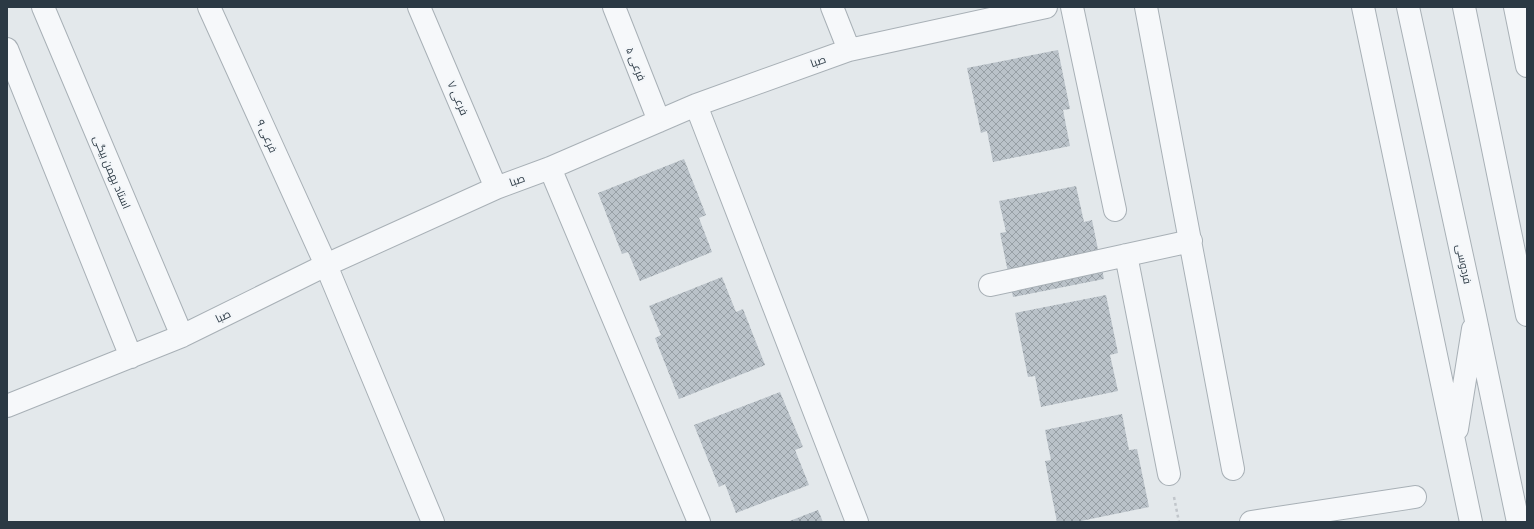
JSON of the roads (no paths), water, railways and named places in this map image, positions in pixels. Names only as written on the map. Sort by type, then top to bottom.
[{"type":"street","name":"استاد بهمن بیگی","points":[[43,7],[182,336]]},
{"type":"street","name":"فرعی ۹","points":[[209,7],[326,265],[433,522]]},
{"type":"street","name":"فرعی ۷","points":[[420,7],[496,188]]},
{"type":"street","name":"فرعی ۵","points":[[614,7],[659,121]]},
{"type":"street","points":[[832,7],[849,50]]},
{"type":"street","name":"صبا","points":[[7,406],[182,336],[326,265],[496,188],[550,168],[696,105],[849,50],[1041,7]]},
{"type":"street","points":[[1072,7],[1116,210]]},
{"type":"street","points":[[1146,7],[1233,469]]},
{"type":"street","points":[[1363,7],[1471,522]]},
{"type":"street","name":"فردوسی","points":[[1408,7],[1518,522]]},
{"type":"street","points":[[1464,7],[1527,315]]},
{"type":"street","points":[[1515,7],[1527,66]]},
{"type":"street","points":[[7,49],[131,357]]},
{"type":"street","points":[[696,105],[857,522]]},
{"type":"street","points":[[550,168],[699,522]]},
{"type":"street","points":[[990,286],[1191,241]]},
{"type":"street","points":[[1126,255],[1169,474]]},
{"type":"street","points":[[1455,444],[1475,316]]},
{"type":"street","points":[[1252,522],[1415,497]]}]
